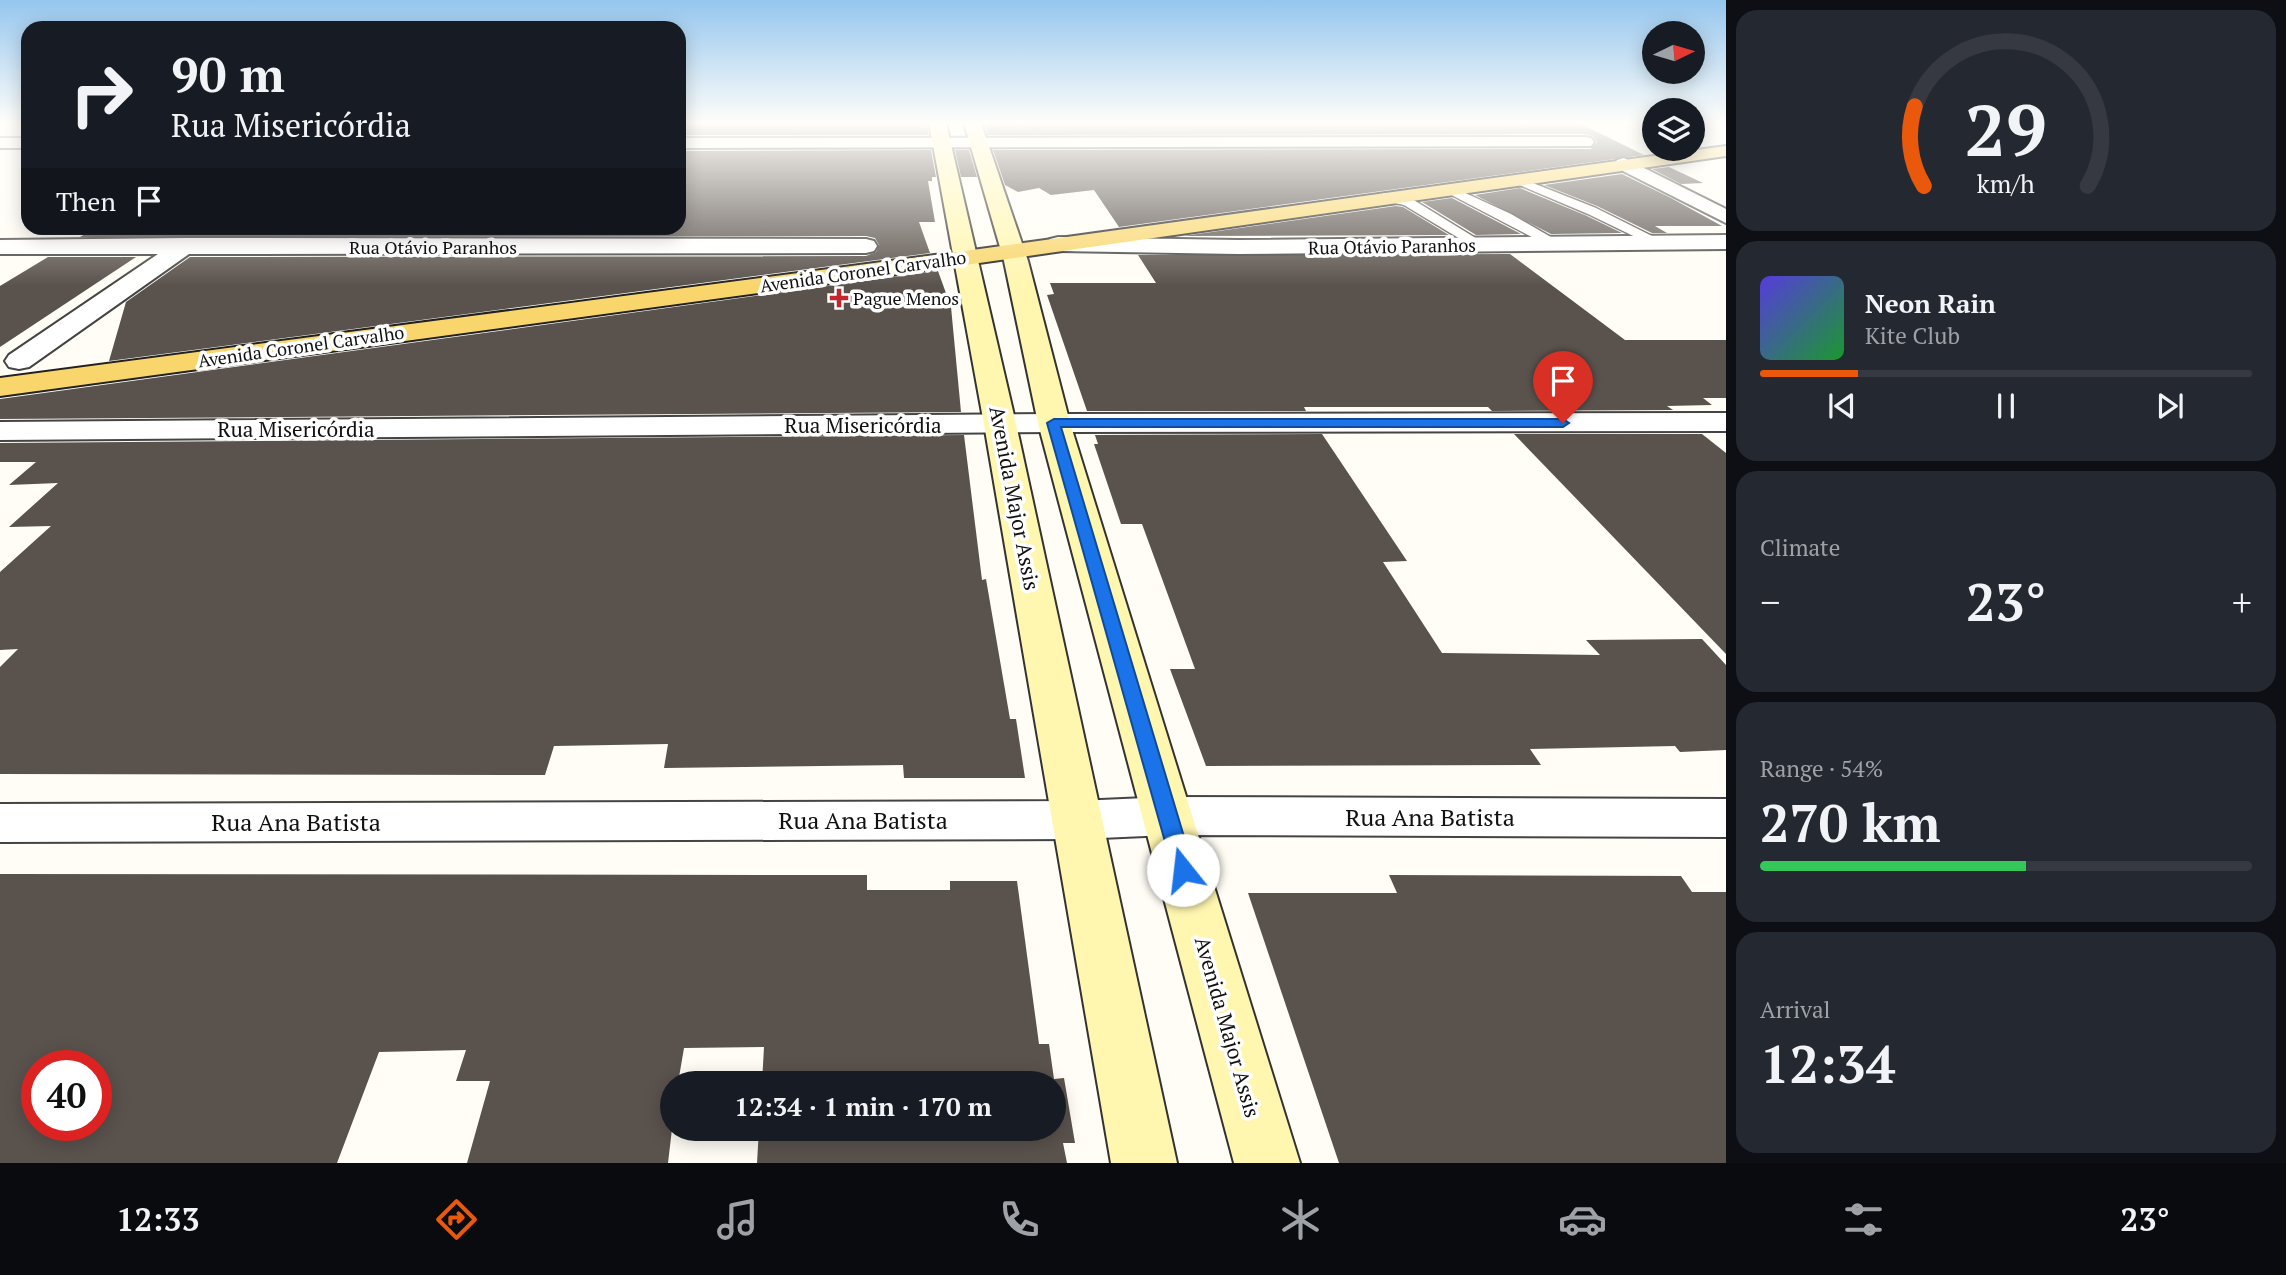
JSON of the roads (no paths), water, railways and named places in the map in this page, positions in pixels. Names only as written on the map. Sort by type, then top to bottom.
[{"type":"main road","points":[[1168,209],[1410,177]]},
{"type":"main road","name":"Avenida Coronel Carvalho","points":[[0,387],[1034,234],[1384,197],[1527,177]]},
{"type":"main road","name":"Avenida Coronel Carvalho","points":[[688,270],[891,243],[963,246]]},
{"type":"main road","name":"Avenida Coronel Carvalho","points":[[9,362],[360,315]]},
{"type":"street","name":"Avenida Major Assis","points":[[948,177],[1079,820],[1144,1163]]},
{"type":"street","name":"Avenida Major Assis","points":[[999,177],[1034,234],[1054,423],[1267,1163]]},
{"type":"street","points":[[1650,177],[1726,217]]},
{"type":"street","name":"Rua Otávio Paranhos","points":[[1034,234],[1238,247],[1726,242]]},
{"type":"street","points":[[9,362],[200,235]]},
{"type":"street","name":"Rua Otávio Paranhos","points":[[0,247],[891,243]]},
{"type":"street","name":"Rua Misericórdia","points":[[0,430],[1054,423],[1726,422]]},
{"type":"street","name":"Rua Ana Batista","points":[[0,823],[1079,820],[1168,816],[1726,818]]},
{"type":"lane","points":[[1514,179],[1592,211],[1659,243]]},
{"type":"lane","points":[[1446,188],[1496,211],[1556,244]]},
{"type":"lane","points":[[1384,197],[1408,202],[1480,245]]},
{"type":"place","name":"Pague Menos","points":[[839,298]]}]
